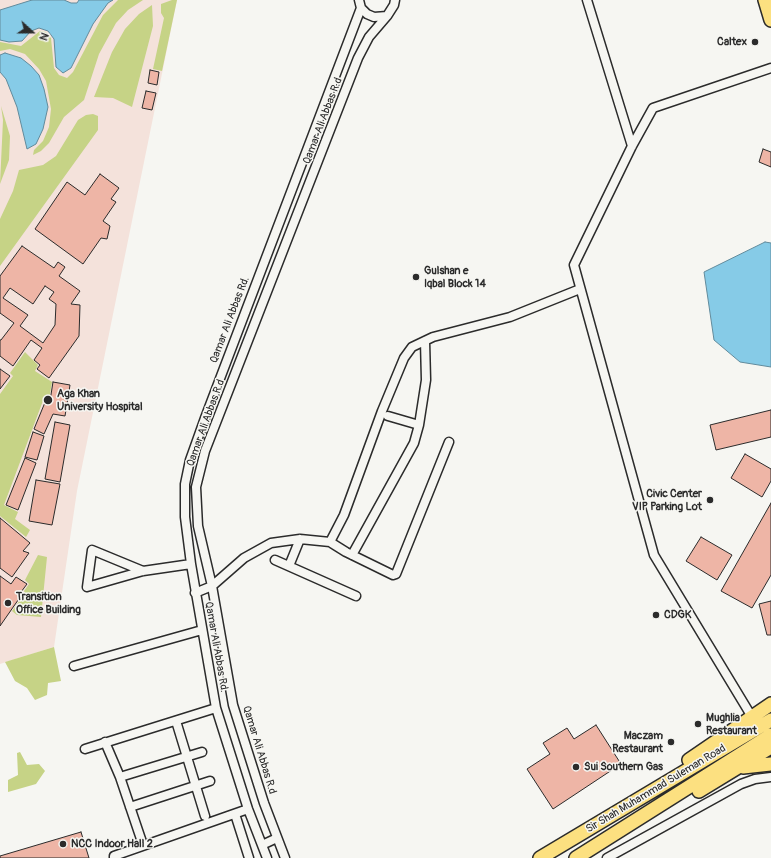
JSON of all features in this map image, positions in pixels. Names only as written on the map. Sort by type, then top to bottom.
[{"type":"main road","points":[[765,0],[771,20]]},
{"type":"main road","points":[[600,822],[771,704]]},
{"type":"main road","name":"Sir Shah Muhammad Suleman Road","points":[[540,858],[771,720]]},
{"type":"main road","name":"Sir Shah Muhammad Suleman Road","points":[[576,858],[771,736]]},
{"type":"main road","points":[[605,839],[656,816],[771,747]]},
{"type":"main road","points":[[738,768],[771,764]]},
{"type":"street","points":[[587,0],[632,146]]},
{"type":"street","name":"Qamar Ali Abbas R.d","points":[[285,858],[264,803],[233,705],[212,586],[198,526],[196,504],[199,473],[205,451],[358,58],[369,37],[387,16],[396,2]]},
{"type":"street","points":[[360,4],[367,14],[374,16],[387,16]]},
{"type":"street","name":"Qamar Ali Abbas Rd.","points":[[267,858],[248,808],[216,708],[195,593],[185,517],[185,484],[190,460],[360,4]]},
{"type":"street","points":[[752,717],[654,555],[574,265],[632,146],[653,108],[771,68]]},
{"type":"street","points":[[330,542],[344,515],[382,411],[404,358],[412,347],[433,337],[510,317],[580,290]]},
{"type":"street","points":[[352,555],[414,443],[419,425],[426,380],[425,341]]},
{"type":"street","points":[[388,416],[419,425]]},
{"type":"street","points":[[195,593],[212,586],[244,558],[271,543],[300,539],[330,542],[390,575],[396,574],[450,442]]},
{"type":"street","points":[[289,566],[300,539]]},
{"type":"street","points":[[143,571],[92,550],[87,587],[143,571],[191,564]]},
{"type":"street","points":[[275,560],[356,596]]},
{"type":"street","points":[[74,666],[202,630]]},
{"type":"street","points":[[85,749],[216,708]]},
{"type":"street","points":[[176,721],[205,816]]},
{"type":"street","points":[[105,742],[120,777],[143,845]]},
{"type":"street","points":[[120,777],[202,752]]},
{"type":"street","points":[[607,858],[741,784],[755,778],[771,777]]},
{"type":"street","points":[[130,807],[210,781]]},
{"type":"street","points":[[114,858],[114,856],[143,845],[235,814],[248,808]]},
{"type":"street","points":[[235,814],[248,858]]},
{"type":"street","points":[[262,845],[277,838]]},
{"type":"shaded area","name":"Aga Khan University Hospital","points":[[0,0],[177,0],[77,491],[54,647],[0,664]]},
{"type":"green space","points":[[118,0],[143,0],[128,10],[116,23],[99,54],[84,100],[64,117],[49,143],[41,151],[33,155],[34,150],[43,141],[49,127],[51,109],[46,81],[39,69],[25,54],[10,49],[0,51],[0,42],[21,46],[40,31],[46,32],[51,38],[54,68],[59,75],[67,78],[73,72],[103,15]]},
{"type":"green space","points":[[172,0],[177,0],[162,71],[153,69],[164,18],[161,13],[161,4]]},
{"type":"green space","points":[[152,5],[153,26],[132,107],[113,98],[94,97],[112,52],[125,29],[139,14]]},
{"type":"green space","points":[[1,106],[10,136],[9,160],[0,184],[3,120]]},
{"type":"green space","points":[[93,114],[98,116],[98,130],[0,266],[0,219],[13,191],[19,170],[43,165],[56,156],[78,120],[86,115]]},
{"type":"green space","points":[[25,352],[38,365],[35,371],[52,382],[49,399],[44,398],[4,505],[18,512],[15,519],[30,530],[26,537],[0,516],[0,394],[13,376],[10,373]]},
{"type":"green space","points":[[38,555],[47,557],[41,617],[17,615],[12,611],[25,593],[24,591],[29,584],[25,580]]},
{"type":"green space","points":[[54,647],[61,681],[48,683],[47,695],[35,700],[27,688],[15,681],[5,662]]},
{"type":"green space","points":[[20,752],[27,765],[39,764],[45,771],[36,784],[8,792],[8,780],[18,775],[17,753]]},
{"type":"water","points":[[32,0],[64,0],[71,3],[77,3],[79,0],[113,0],[108,3],[93,24],[71,68],[63,73],[56,67],[54,39],[48,31],[39,28],[31,31],[22,41],[9,42],[0,40],[0,10]]},
{"type":"water","points":[[5,53],[21,58],[31,66],[39,75],[44,89],[48,107],[43,129],[36,144],[27,149],[17,107],[6,79],[0,72],[0,55]]},
{"type":"water","points":[[765,242],[771,243],[771,367],[740,362],[714,340],[704,272]]},
{"type":"building","points":[[150,70],[159,72],[157,85],[148,83]]},
{"type":"building","points":[[146,91],[156,93],[152,110],[142,108]]},
{"type":"building","points":[[763,149],[771,152],[771,167],[759,162]]},
{"type":"building","points":[[100,174],[119,188],[111,199],[116,202],[103,221],[110,226],[107,239],[101,238],[83,264],[35,229],[67,182],[85,195]]},
{"type":"building","points":[[22,246],[54,268],[58,262],[65,267],[59,276],[80,291],[71,304],[80,305],[79,336],[49,378],[37,369],[40,365],[34,360],[42,348],[31,340],[13,366],[0,356],[0,340],[14,323],[0,313],[0,276]],"holes":[[[45,286],[54,292],[49,299],[56,304],[55,325],[43,343],[20,326],[28,315],[3,298],[10,288],[33,304]]]},
{"type":"building","points":[[0,369],[10,376],[0,389]]},
{"type":"building","points":[[53,382],[70,385],[65,416],[53,414],[44,434],[34,429],[46,400],[50,401]]},
{"type":"building","points":[[771,410],[771,437],[716,450],[710,425]]},
{"type":"building","points":[[55,422],[70,425],[60,482],[45,479]]},
{"type":"building","points":[[33,432],[44,436],[37,460],[25,457]]},
{"type":"building","points":[[745,454],[771,469],[771,481],[762,497],[731,478]]},
{"type":"building","points":[[25,458],[36,463],[18,510],[6,505]]},
{"type":"building","points":[[36,480],[60,484],[52,525],[29,521]]},
{"type":"building","points":[[771,503],[771,575],[752,608],[721,591]]},
{"type":"building","points":[[0,518],[30,543],[23,551],[29,553],[12,577],[0,568]]},
{"type":"building","points":[[701,537],[732,555],[717,580],[686,561]]},
{"type":"building","name":"Transition Office Building","points":[[0,576],[11,584],[16,577],[27,584],[21,592],[23,593],[0,626]]},
{"type":"building","points":[[771,601],[771,635],[767,635],[759,604]]},
{"type":"building","points":[[596,725],[621,764],[553,809],[527,769],[550,754],[543,743],[567,728],[574,739]]},
{"type":"building","name":"NCC Indoor Hall 2","points":[[81,832],[89,858],[0,858],[0,856]]},
{"type":"place","name":"Caltex","points":[[755,42]]},
{"type":"place","name":"Gulshan e Iqbal Block 14","points":[[416,277]]},
{"type":"place","name":"Aga Khan University Hospital","points":[[48,400]]},
{"type":"place","name":"Civic Center VIP Parking Lot","points":[[710,500]]},
{"type":"place","name":"Transition Office Building","points":[[8,603]]},
{"type":"place","name":"CDGK","points":[[656,615]]},
{"type":"place","name":"Mughlia Restaurant","points":[[698,724]]},
{"type":"place","name":"Maczam Restaurant","points":[[671,742]]},
{"type":"place","name":"Sui Southern Gas","points":[[576,767]]},
{"type":"place","name":"NCC Indoor Hall 2","points":[[63,844]]}]
